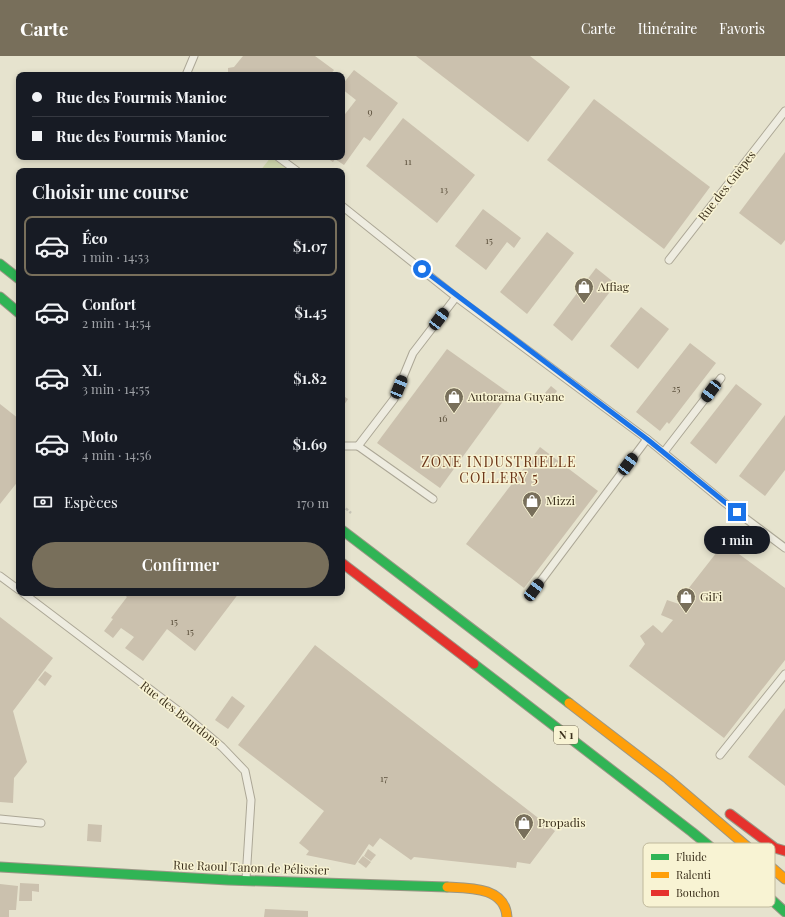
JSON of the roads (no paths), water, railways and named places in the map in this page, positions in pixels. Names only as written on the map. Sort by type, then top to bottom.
[{"type":"main road","points":[[0,264],[16,277]]},
{"type":"main road","points":[[0,297],[16,310]]},
{"type":"main road","name":"N 1","points":[[345,532],[628,750],[668,779],[743,843]]},
{"type":"main road","name":"N 1","points":[[345,565],[426,630],[618,774],[704,843]]},
{"type":"main road","points":[[628,750],[658,757]]},
{"type":"main road","points":[[725,809],[769,843]]},
{"type":"main road","points":[[775,848],[785,851]]},
{"type":"main road","name":"Rue Raoul Tanon de Pélissier","points":[[0,867],[246,880],[479,888],[500,898],[508,913],[507,917]]},
{"type":"main road","name":"N 1","points":[[775,870],[785,879]]},
{"type":"main road","name":"N 1","points":[[775,903],[785,912]]},
{"type":"lane","points":[[187,72],[194,56]]},
{"type":"lane","name":"Rue des Guèpes","points":[[669,260],[785,111]]},
{"type":"lane","points":[[282,160],[293,168]]},
{"type":"lane","points":[[345,208],[456,296],[664,452],[725,503],[785,548]]},
{"type":"lane","points":[[358,446],[394,399],[413,353],[456,296]]},
{"type":"lane","points":[[664,452],[721,378]]},
{"type":"lane","points":[[534,590],[647,439]]},
{"type":"lane","points":[[345,446],[358,446],[432,499]]},
{"type":"lane","points":[[0,576],[16,588]]},
{"type":"lane","name":"Rue des Bourdons","points":[[27,596],[188,718],[222,747],[245,771],[252,800],[246,880]]},
{"type":"lane","points":[[720,756],[785,674]]},
{"type":"lane","points":[[0,819],[41,823]]},
{"type":"place","name":"Affiag","points":[[584,304]]},
{"type":"place","name":"Autorama Guyane","points":[[454,414]]},
{"type":"place","name":"Mizzi","points":[[532,518]]},
{"type":"place","name":"GiFi","points":[[686,614]]},
{"type":"place","name":"Propadis","points":[[524,840]]},
{"type":"district","name":"ZONE INDUSTRIELLE COLLERY 5","points":[[499,470]]}]
